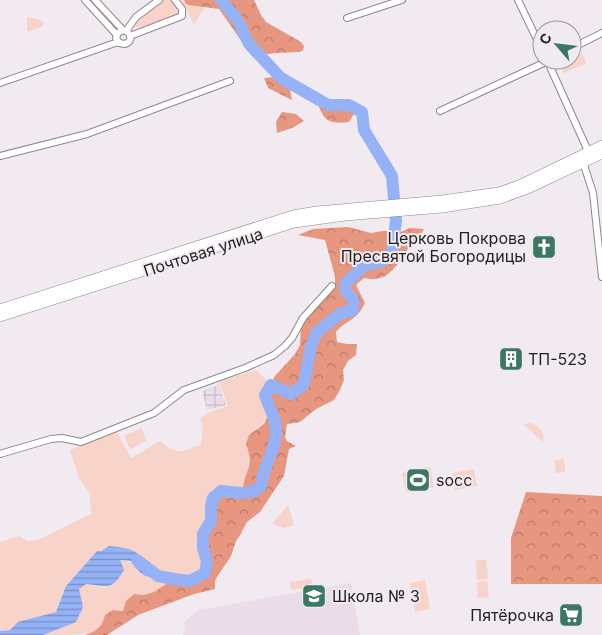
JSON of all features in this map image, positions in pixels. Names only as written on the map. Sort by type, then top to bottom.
[{"type":"main road","points":[[412,206],[499,192],[519,185],[602,145]]},
{"type":"main road","points":[[412,206],[475,204],[500,199],[530,188],[602,154]]},
{"type":"main road","name":"Почтовая улица","points":[[0,309],[293,216],[317,211],[412,206]]},
{"type":"main road","name":"Почтовая улица","points":[[0,317],[294,223],[381,209]]},
{"type":"street","points":[[85,0],[124,33]]},
{"type":"street","points":[[0,83],[118,42],[122,44],[128,43],[124,33],[95,0]]},
{"type":"street","points":[[118,42],[136,18],[159,0]]},
{"type":"street","points":[[124,33],[179,18],[182,16],[182,8],[175,0]]},
{"type":"street","points":[[347,18],[402,0]]},
{"type":"street","points":[[518,0],[532,29]]},
{"type":"street","points":[[582,43],[602,32]]},
{"type":"street","points":[[440,111],[532,68]]},
{"type":"street","points":[[552,70],[588,151]]},
{"type":"street","points":[[0,156],[87,134],[230,81]]},
{"type":"street","points":[[583,162],[593,194],[602,277]]},
{"type":"street","points":[[0,454],[51,439],[62,438],[81,442],[154,413],[184,390],[245,368],[274,355],[292,338],[303,318],[332,286]]},
{"type":"shaded area","points":[[161,0],[173,0],[178,8],[177,15],[143,27],[132,27],[139,17]]},
{"type":"shaded area","points":[[182,0],[186,4],[205,7],[194,25]]},
{"type":"shaded area","points":[[27,17],[41,20],[44,23],[43,26],[27,32]]},
{"type":"shaded area","points":[[582,54],[587,63],[582,65]]},
{"type":"shaded area","points":[[256,370],[271,385],[265,395],[268,414],[264,422],[256,428],[249,453],[248,474],[243,483],[243,493],[233,492],[211,506],[211,521],[203,534],[203,548],[207,561],[205,573],[190,581],[174,580],[154,592],[144,595],[134,594],[123,611],[113,610],[103,625],[95,632],[43,635],[55,629],[83,607],[78,589],[86,584],[105,588],[120,560],[149,566],[109,546],[101,551],[97,551],[66,586],[56,612],[19,622],[10,630],[0,631],[0,542],[19,536],[28,541],[38,540],[91,514],[90,494],[79,478],[70,450],[117,432],[131,458],[160,441],[175,451],[184,451],[195,447],[201,444],[203,428],[200,419],[207,413],[228,406],[219,382]]},
{"type":"shaded area","points":[[219,385],[226,405],[207,410],[202,391]]},
{"type":"shaded area","points":[[531,423],[541,430],[543,442],[523,424]]},
{"type":"shaded area","points":[[141,428],[147,441],[130,449],[124,436]]},
{"type":"shaded area","points":[[564,459],[565,472],[556,473],[554,460]]},
{"type":"shaded area","name":"socc","points":[[430,467],[434,487],[406,493],[402,473]]},
{"type":"shaded area","points":[[474,469],[477,486],[455,490],[452,473]]},
{"type":"shaded area","points":[[288,505],[294,525],[284,528],[272,524]]},
{"type":"shaded area","points":[[476,560],[486,560],[488,579],[477,580]]},
{"type":"shaded area","points":[[311,579],[313,587],[291,590],[290,582]]},
{"type":"shaded area","points":[[425,580],[430,609],[415,612],[410,583]]},
{"type":"shaded area","points":[[487,581],[489,597],[478,598],[477,582]]},
{"type":"shaded area","name":"Школа № 3","points":[[351,583],[360,635],[183,635],[185,631],[184,622],[199,610]]},
{"type":"green space","points":[[184,0],[254,0],[266,22],[301,42],[304,46],[303,50],[300,52],[252,56],[219,9],[189,5]]},
{"type":"green space","points":[[274,77],[290,89],[292,100],[268,88],[264,78]]},
{"type":"green space","points":[[333,102],[349,105],[354,114],[349,122],[338,123],[330,121],[324,116],[319,107],[323,103]]},
{"type":"green space","points":[[282,112],[296,114],[304,121],[292,128],[277,133],[276,122]]},
{"type":"green space","points":[[348,227],[371,233],[382,231],[401,232],[410,228],[424,229],[391,272],[379,278],[364,278],[356,285],[365,303],[355,317],[336,332],[337,342],[357,344],[356,355],[348,361],[343,370],[344,380],[340,390],[334,400],[316,409],[300,422],[287,424],[285,437],[287,441],[296,446],[289,449],[284,476],[260,512],[247,522],[236,541],[231,556],[215,580],[215,589],[194,594],[138,615],[107,635],[85,635],[98,628],[105,615],[113,610],[123,611],[126,601],[134,594],[144,595],[154,592],[174,579],[190,581],[205,573],[207,561],[203,548],[203,534],[211,521],[213,498],[221,491],[243,493],[244,480],[250,459],[246,444],[249,435],[265,423],[268,414],[265,395],[275,376],[295,354],[300,345],[301,325],[335,286],[335,276],[325,240],[298,235],[313,229]]},
{"type":"green space","points":[[526,492],[602,496],[602,584],[511,584],[511,538]]},
{"type":"water","points":[[109,546],[125,548],[137,553],[145,562],[152,577],[142,574],[131,561],[120,560],[124,570],[112,585],[86,584],[79,589],[83,607],[76,622],[43,635],[0,635],[0,631],[10,630],[18,622],[56,612],[66,586],[97,551],[101,551]]},
{"type":"waterway","points":[[137,560],[158,576],[190,581],[205,573],[207,561],[203,548],[203,534],[211,521],[213,498],[221,491],[247,493],[261,486],[274,446],[276,433],[274,418],[265,395],[271,385],[291,394],[304,384],[311,346],[317,332],[341,313],[352,311],[353,300],[346,292],[345,284],[364,266],[391,257],[396,221],[392,176],[364,130],[362,112],[349,105],[328,105],[281,78],[249,44],[237,19],[221,0]]},
{"type":"place","name":"Церковь Покрова Пресвятой Богородицы","points":[[544,247]]},
{"type":"place","name":"ТП-523","points":[[511,359]]},
{"type":"place","name":"socc","points":[[418,480]]},
{"type":"place","name":"Школа № 3","points":[[314,596]]},
{"type":"place","name":"Пятёрочка","points":[[571,615]]}]
